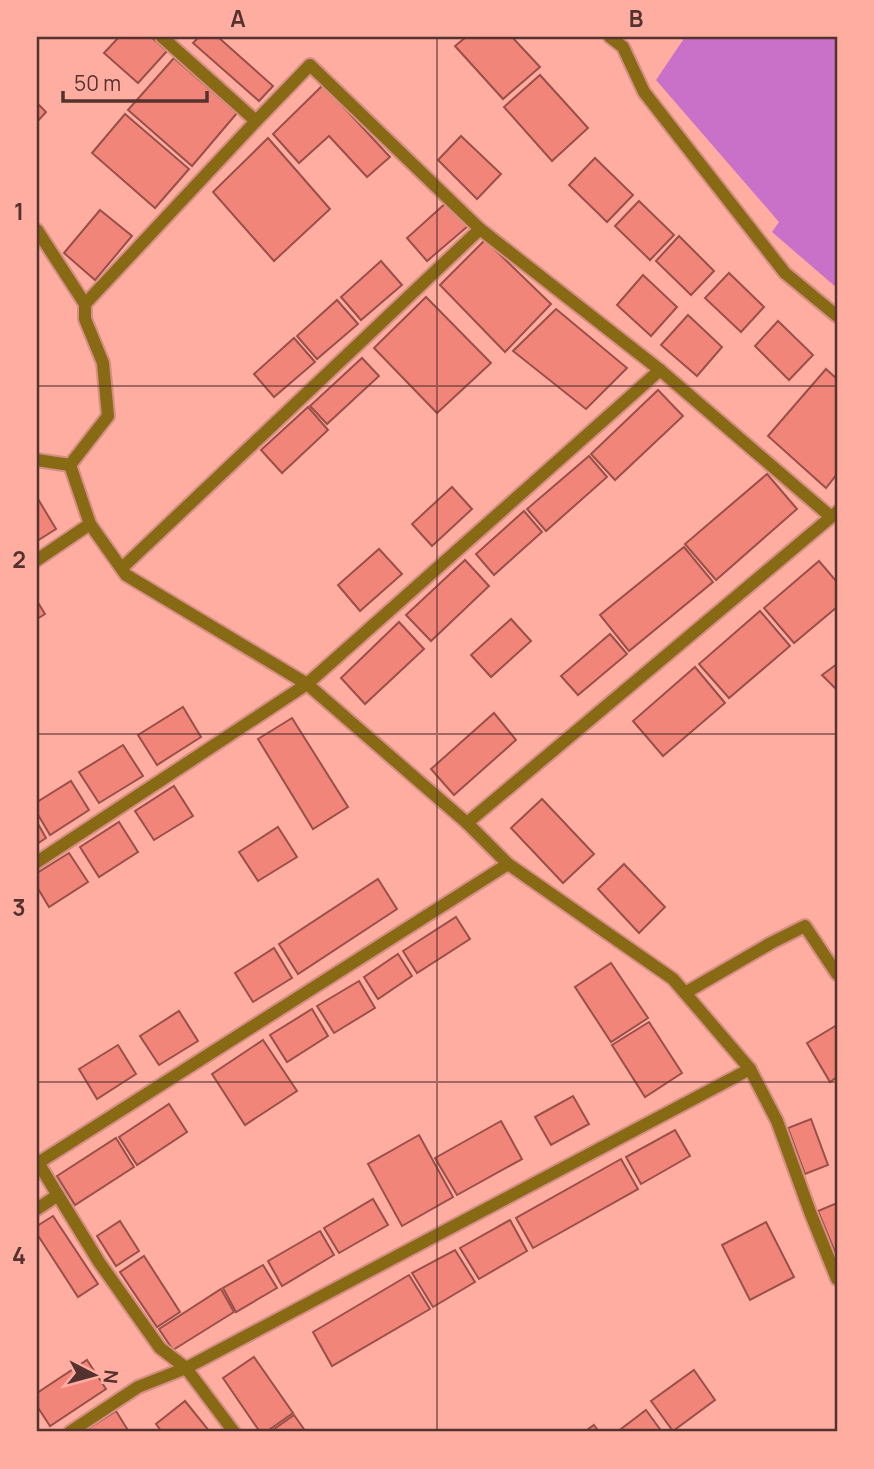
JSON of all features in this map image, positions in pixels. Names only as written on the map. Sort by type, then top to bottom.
[{"type":"street","points":[[162,37],[256,121]]},
{"type":"street","points":[[610,37],[623,47],[644,92],[785,273],[837,316]]},
{"type":"street","points":[[85,304],[310,65],[480,229],[660,370],[834,514],[467,823]]},
{"type":"street","points":[[122,568],[480,229]]},
{"type":"street","points":[[37,230],[85,304],[85,319],[103,363],[108,416],[70,465]]},
{"type":"street","points":[[37,862],[307,684],[660,370]]},
{"type":"street","points":[[37,460],[70,465]]},
{"type":"street","points":[[70,465],[90,524],[126,575],[307,684],[467,823],[508,864],[673,979],[750,1069],[777,1121],[837,1279]]},
{"type":"street","points":[[37,560],[90,524]]},
{"type":"street","points":[[234,1432],[186,1368],[160,1348],[99,1262],[37,1162],[508,864]]},
{"type":"street","points":[[685,993],[805,926],[837,974]]},
{"type":"street","points":[[70,1432],[138,1387],[186,1368],[750,1069]]},
{"type":"street","points":[[37,1209],[58,1195]]},
{"type":"shaded area","points":[[685,37],[837,37],[837,288],[772,232],[779,222],[656,80]]},
{"type":"building","points":[[119,37],[151,37],[167,51],[138,83],[104,53]]},
{"type":"building","points":[[199,37],[218,37],[273,86],[259,101],[193,43]]},
{"type":"building","points":[[466,37],[512,37],[540,67],[503,99],[455,46]]},
{"type":"building","points":[[174,58],[237,113],[192,166],[128,110]]},
{"type":"building","points":[[540,75],[588,128],[552,161],[504,107]]},
{"type":"building","points":[[323,85],[390,157],[367,177],[329,136],[299,163],[273,134]]},
{"type":"building","points":[[37,103],[46,112],[37,122]]},
{"type":"building","points":[[125,114],[189,169],[155,208],[92,153]]},
{"type":"building","points":[[461,136],[501,174],[477,199],[438,160]]},
{"type":"building","points":[[268,138],[330,209],[274,261],[213,192]]},
{"type":"building","points":[[595,158],[633,195],[607,222],[569,185]]},
{"type":"building","points":[[639,201],[674,235],[650,260],[615,226]]},
{"type":"building","points":[[447,202],[468,226],[427,261],[407,238]]},
{"type":"building","points":[[100,210],[132,236],[95,280],[64,253]]},
{"type":"building","points":[[679,236],[714,271],[691,295],[656,261]]},
{"type":"building","points":[[485,240],[551,304],[505,352],[440,285]]},
{"type":"building","points":[[381,261],[402,285],[361,320],[341,297]]},
{"type":"building","points":[[729,273],[764,307],[741,332],[705,298]]},
{"type":"building","points":[[643,275],[677,307],[651,336],[617,305]]},
{"type":"building","points":[[426,297],[491,363],[437,413],[374,348]]},
{"type":"building","points":[[337,300],[358,324],[317,359],[297,336]]},
{"type":"building","points":[[556,309],[627,368],[586,409],[513,351]]},
{"type":"building","points":[[688,315],[722,347],[697,376],[661,345]]},
{"type":"building","points":[[778,321],[813,355],[789,380],[755,346]]},
{"type":"building","points":[[294,338],[315,362],[274,397],[254,374]]},
{"type":"building","points":[[362,358],[379,376],[327,424],[310,406]]},
{"type":"building","points":[[826,369],[837,379],[837,474],[826,488],[768,436]]},
{"type":"building","points":[[658,390],[683,416],[615,480],[591,454]]},
{"type":"building","points":[[308,407],[328,430],[282,473],[261,450]]},
{"type":"building","points":[[589,456],[607,477],[546,531],[527,509]]},
{"type":"building","points":[[767,474],[797,509],[716,580],[685,544]]},
{"type":"building","points":[[452,487],[472,509],[432,546],[412,524]]},
{"type":"building","points":[[37,500],[56,529],[37,541]]},
{"type":"building","points":[[524,511],[542,532],[494,575],[476,554]]},
{"type":"building","points":[[684,547],[713,582],[629,651],[600,615]]},
{"type":"building","points":[[379,549],[402,574],[360,611],[338,585]]},
{"type":"building","points":[[465,560],[489,586],[431,641],[406,615]]},
{"type":"building","points":[[819,561],[837,582],[837,607],[794,643],[764,608]]},
{"type":"building","points":[[37,601],[45,614],[37,619]]},
{"type":"building","points":[[760,611],[790,646],[729,698],[699,664]]},
{"type":"building","points":[[511,619],[531,641],[491,677],[471,655]]},
{"type":"building","points":[[399,622],[424,649],[365,704],[341,678]]},
{"type":"building","points":[[610,634],[627,654],[578,695],[561,676]]},
{"type":"building","points":[[837,664],[837,690],[822,675]]},
{"type":"building","points":[[695,667],[725,703],[663,756],[633,721]]},
{"type":"building","points":[[183,707],[201,737],[157,765],[138,735]]},
{"type":"building","points":[[494,713],[516,740],[454,795],[431,769]]},
{"type":"building","points":[[292,718],[348,807],[313,829],[258,739]]},
{"type":"building","points":[[123,745],[143,776],[99,803],[79,772]]},
{"type":"building","points":[[71,781],[89,810],[50,835],[37,813],[37,802]]},
{"type":"building","points":[[174,786],[193,816],[154,840],[135,811]]},
{"type":"building","points":[[542,799],[594,854],[563,883],[511,828]]},
{"type":"building","points":[[37,822],[46,838],[37,844]]},
{"type":"building","points":[[119,822],[138,852],[99,877],[80,847]]},
{"type":"building","points":[[278,827],[297,857],[258,881],[239,852]]},
{"type":"building","points":[[69,853],[88,882],[49,907],[37,887],[37,873]]},
{"type":"building","points":[[624,864],[665,907],[639,933],[598,889]]},
{"type":"building","points":[[378,879],[397,909],[298,974],[279,944]]},
{"type":"building","points":[[456,917],[470,939],[417,973],[403,951]]},
{"type":"building","points":[[274,948],[292,978],[253,1002],[235,973]]},
{"type":"building","points":[[398,954],[412,976],[378,999],[364,977]]},
{"type":"building","points":[[611,963],[648,1018],[611,1042],[575,987]]},
{"type":"building","points":[[359,981],[375,1008],[334,1033],[317,1006]]},
{"type":"building","points":[[312,1009],[328,1036],[287,1062],[270,1035]]},
{"type":"building","points":[[179,1011],[198,1041],[159,1065],[140,1036]]},
{"type":"building","points":[[649,1022],[682,1073],[645,1097],[612,1045]]},
{"type":"building","points":[[837,1025],[837,1077],[830,1082],[807,1043]]},
{"type":"building","points":[[263,1040],[297,1091],[245,1125],[212,1074]]},
{"type":"building","points":[[118,1045],[136,1074],[97,1099],[79,1069]]},
{"type":"building","points":[[573,1096],[589,1124],[551,1145],[535,1117]]},
{"type":"building","points":[[169,1104],[187,1132],[137,1165],[119,1137]]},
{"type":"building","points":[[811,1119],[828,1165],[805,1174],[788,1128]]},
{"type":"building","points":[[501,1121],[522,1159],[457,1195],[435,1158]]},
{"type":"building","points":[[675,1130],[690,1156],[641,1184],[626,1157]]},
{"type":"building","points":[[419,1135],[453,1197],[402,1226],[368,1164]]},
{"type":"building","points":[[116,1138],[134,1167],[75,1205],[57,1176]]},
{"type":"building","points":[[621,1159],[638,1189],[533,1248],[516,1218]]},
{"type":"building","points":[[373,1199],[388,1225],[339,1253],[324,1228]]},
{"type":"building","points":[[837,1203],[837,1257],[818,1211]]},
{"type":"building","points":[[53,1216],[98,1284],[78,1297],[37,1234],[37,1226]]},
{"type":"building","points":[[510,1220],[527,1251],[479,1279],[460,1248]]},
{"type":"building","points":[[120,1221],[139,1251],[116,1266],[97,1236]]},
{"type":"building","points":[[766,1222],[794,1277],[750,1300],[722,1245]]},
{"type":"building","points":[[320,1231],[334,1255],[282,1286],[268,1261]]},
{"type":"building","points":[[455,1250],[475,1282],[433,1307],[412,1273]]},
{"type":"building","points":[[144,1256],[180,1312],[157,1327],[120,1272]]},
{"type":"building","points":[[263,1265],[277,1288],[236,1312],[223,1288]]},
{"type":"building","points":[[409,1275],[430,1309],[332,1366],[313,1332]]},
{"type":"building","points":[[221,1289],[234,1312],[173,1350],[159,1329]]},
{"type":"building","points":[[254,1357],[293,1413],[266,1432],[260,1432],[223,1378]]},
{"type":"building","points":[[87,1360],[106,1389],[50,1426],[37,1406],[37,1393]]},
{"type":"building","points":[[694,1370],[715,1400],[673,1431],[651,1401]]},
{"type":"building","points":[[185,1401],[210,1432],[162,1432],[156,1424]]},
{"type":"building","points":[[646,1410],[662,1432],[617,1432]]},
{"type":"building","points":[[116,1411],[129,1432],[83,1432]]},
{"type":"building","points":[[294,1415],[306,1432],[270,1432]]},
{"type":"building","points":[[594,1425],[599,1432],[584,1432]]}]
